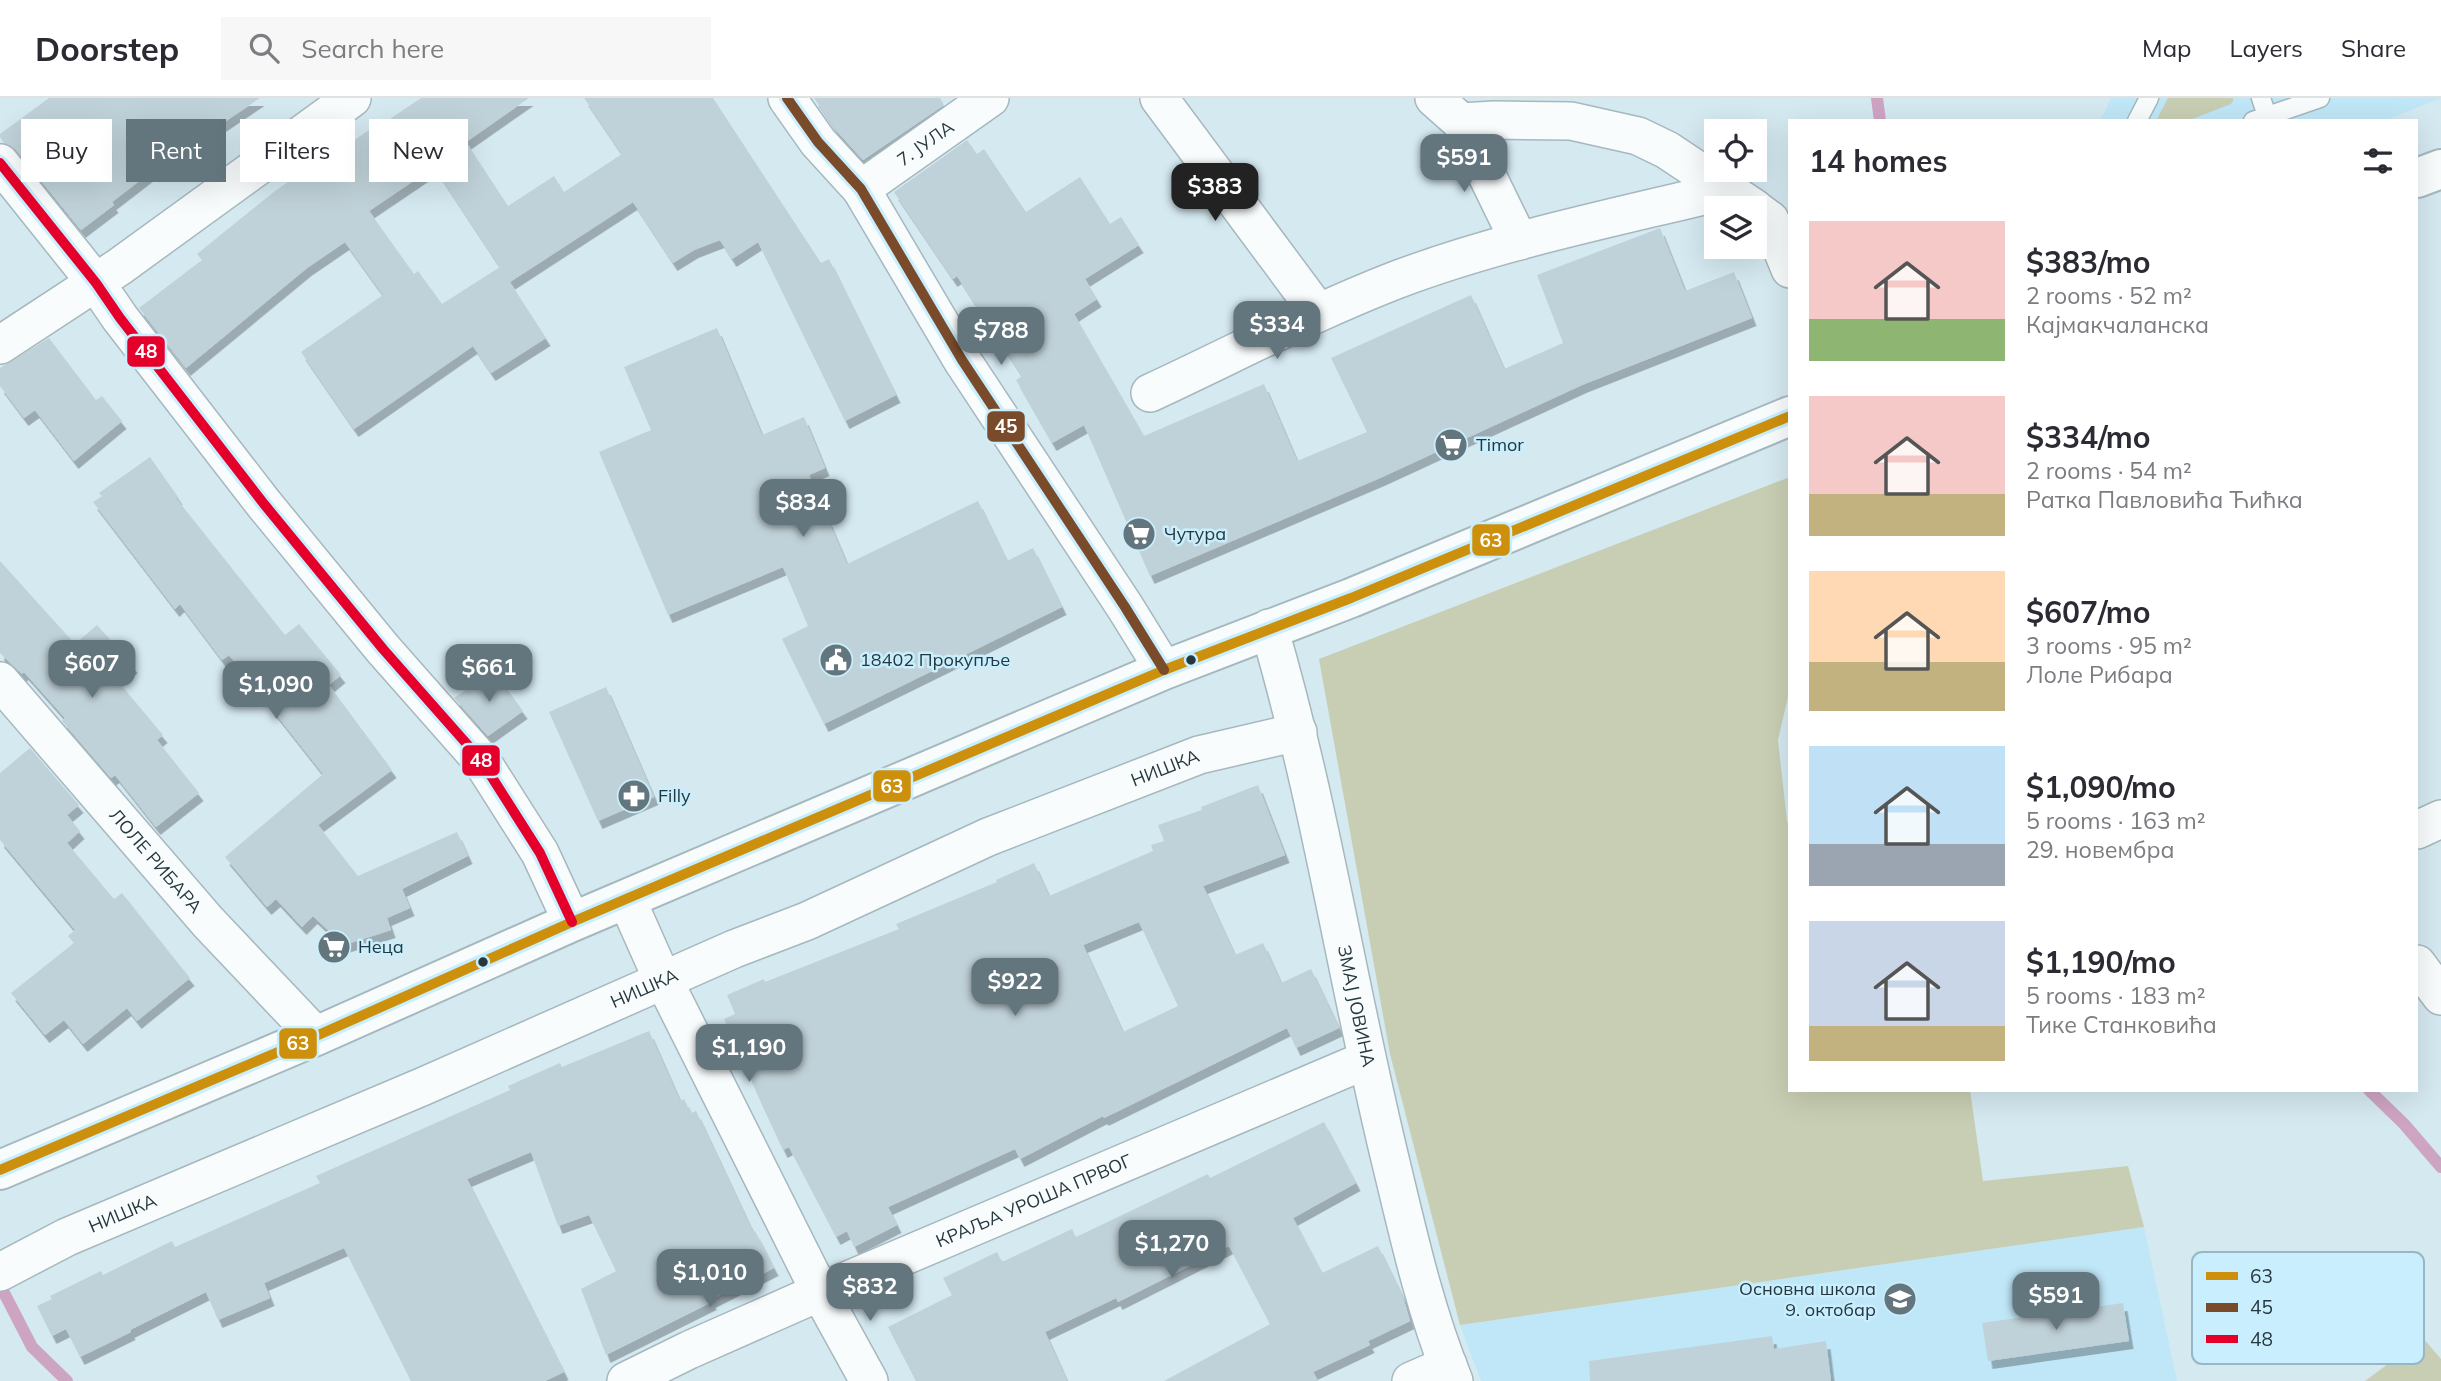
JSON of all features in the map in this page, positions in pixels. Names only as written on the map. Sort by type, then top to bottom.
[{"type":"main road","points":[[2418,178],[2441,169]]},
{"type":"main road","points":[[0,1170],[316,1036],[572,922],[1164,670],[1361,594],[1788,417]]},
{"type":"street","points":[[0,345],[96,283],[352,98]]},
{"type":"street","points":[[787,98],[818,142],[861,189],[962,360],[1164,670]]},
{"type":"street","name":"7. ЈУЛА","points":[[861,189],[990,98]]},
{"type":"street","points":[[1159,98],[1318,312]]},
{"type":"street","points":[[1434,98],[1461,121],[1519,241]]},
{"type":"street","points":[[1461,121],[1572,121],[1639,136],[1667,150],[1736,196]]},
{"type":"street","points":[[0,163],[96,283],[264,504],[383,649],[481,760],[540,853],[572,922]]},
{"type":"street","points":[[1150,393],[1318,312],[1398,279],[1519,241],[1704,210]]},
{"type":"street","points":[[1767,218],[1788,263]]},
{"type":"street","name":"ЗМАЈ ЈОВИНА","points":[[1269,628],[1298,732],[1338,908],[1366,1060],[1409,1237],[1451,1373]]},
{"type":"street","name":"ЛОЛЕ РИБАРА","points":[[0,681],[208,922],[316,1036]]},
{"type":"street","name":"НИШКА","points":[[10,1268],[67,1237],[437,1081],[734,949],[807,921],[988,837],[1199,755],[1298,732]]},
{"type":"street","points":[[2418,830],[2441,819]]},
{"type":"street","points":[[627,900],[820,1292],[869,1381]]},
{"type":"street","points":[[2418,965],[2441,996]]},
{"type":"street","name":"КРАЉА УРОША ПРВОГ","points":[[626,1381],[820,1292],[1366,1060]]},
{"type":"street","points":[[1411,1381],[1451,1373]]},
{"type":"lane","points":[[2138,119],[2149,98]]},
{"type":"lane","points":[[2260,98],[2260,118],[2320,98]]},
{"type":"shaded area","points":[[2111,98],[2441,98],[2389,119],[2101,119]]},
{"type":"shaded area","name":"Основна школа 9. октобар","points":[[2144,1227],[2177,1381],[1481,1381],[1460,1325]]},
{"type":"green space","points":[[2168,98],[2233,98],[2231,104],[2192,119],[2157,119]]},
{"type":"green space","points":[[1788,478],[1788,697],[1778,740],[1788,823],[1788,1092],[1970,1092],[1983,1181],[2128,1166],[2144,1227],[1460,1325],[1390,1054],[1319,659]]},
{"type":"green space","points":[[2424,1339],[2441,1359],[2441,1381],[2365,1381],[2388,1364],[2424,1364]]},
{"type":"building","points":[[49,98],[260,98],[226,121],[126,119],[126,182],[138,182],[112,202],[114,205],[81,230],[42,182],[112,182],[112,119],[21,119],[21,156],[4,143],[0,134]]},
{"type":"building","points":[[421,98],[529,98],[468,141],[468,119],[390,119]]},
{"type":"building","points":[[584,98],[713,98],[821,263],[829,259],[896,395],[845,421],[758,242],[732,259],[720,240],[694,250],[673,263],[633,202],[510,282],[444,182],[468,182],[468,145],[508,206],[554,176],[564,192],[622,154]]},
{"type":"building","points":[[814,98],[940,98],[944,105],[863,160],[835,129]]},
{"type":"building","points":[[369,130],[369,182],[412,182],[369,211],[414,274],[418,271],[442,304],[500,267],[546,338],[491,373],[473,346],[354,429],[301,352],[383,295],[345,242],[307,268],[186,368],[139,308],[202,260],[197,254],[288,182],[355,182],[355,140]]},
{"type":"building","points":[[967,140],[977,154],[984,149],[1026,212],[1080,177],[1110,224],[1121,217],[1139,245],[1085,279],[1097,299],[1074,314],[1144,436],[1264,384],[1297,461],[1367,432],[1331,358],[1471,295],[1504,369],[1563,343],[1537,275],[1660,228],[1685,291],[1734,272],[1752,318],[1582,385],[1380,478],[1150,576],[1084,425],[1052,443],[1016,380],[1022,376],[957,276],[953,279],[894,192]]},
{"type":"building","points":[[717,328],[762,435],[804,417],[825,468],[809,475],[847,564],[978,501],[1007,561],[1033,548],[1062,607],[824,724],[782,639],[808,626],[783,567],[668,615],[599,452],[651,430],[624,367]]},
{"type":"building","points":[[49,338],[96,400],[102,396],[122,421],[74,461],[35,410],[24,418],[0,386],[0,368]]},
{"type":"building","points":[[150,457],[178,497],[176,498],[285,635],[299,624],[341,675],[329,685],[392,770],[318,825],[358,876],[457,832],[468,856],[402,889],[410,908],[387,918],[391,930],[344,945],[313,916],[302,927],[276,899],[267,907],[225,857],[323,774],[229,655],[222,660],[180,604],[175,609],[93,502],[102,496],[99,493]]},
{"type":"building","points":[[0,561],[75,644],[97,625],[133,665],[117,680],[163,735],[157,740],[199,793],[156,827],[115,775],[111,778],[62,721],[65,718],[24,672],[22,674],[0,653]]},
{"type":"building","points":[[494,671],[523,711],[488,736],[454,698]]},
{"type":"building","points":[[606,687],[654,797],[598,821],[549,712]]},
{"type":"building","points":[[30,748],[79,805],[67,815],[80,831],[67,843],[114,899],[122,893],[190,978],[137,1021],[127,1008],[83,1044],[64,1020],[45,1035],[11,993],[74,943],[68,936],[75,930],[0,840],[0,773]]},
{"type":"building","points":[[1258,785],[1285,855],[1203,886],[1235,955],[1263,943],[1281,983],[1311,969],[1339,1028],[1296,1048],[1287,1028],[1020,1159],[1015,1149],[888,1207],[897,1225],[854,1247],[847,1231],[836,1237],[789,1147],[783,1150],[762,1105],[724,1019],[735,1014],[727,995],[899,929],[896,924],[997,882],[996,880],[1034,863],[1049,896],[1153,851],[1151,845],[1164,841],[1158,825],[1202,810],[1201,807]],"holes":[[[1139,922],[1178,1006],[1123,1032],[1083,945]]]},
{"type":"building","points":[[649,1031],[680,1101],[684,1099],[691,1113],[696,1111],[753,1232],[755,1231],[774,1268],[606,1355],[581,1289],[616,1271],[589,1215],[558,1226],[531,1152],[467,1179],[564,1372],[545,1381],[411,1381],[344,1248],[264,1283],[270,1298],[218,1320],[206,1292],[80,1357],[66,1329],[52,1336],[37,1306],[52,1299],[50,1296],[101,1271],[103,1275],[172,1241],[175,1247],[320,1183],[316,1176],[510,1090],[508,1086],[560,1063],[562,1067]]},
{"type":"building","points":[[1324,1122],[1356,1183],[1293,1218],[1322,1273],[1378,1246],[1403,1297],[1410,1321],[1368,1341],[1370,1345],[1313,1372],[1318,1381],[1164,1381],[1270,1324],[1229,1246],[1118,1302],[1116,1298],[1045,1332],[1067,1381],[916,1381],[888,1327],[952,1295],[943,1278],[997,1252],[1002,1262],[1072,1229],[1076,1237],[1208,1174],[1210,1178]]},
{"type":"building","points":[[2123,1303],[2129,1341],[1988,1361],[1982,1323]]},
{"type":"building","points":[[1772,1336],[1774,1349],[1826,1341],[1831,1381],[1590,1381],[1589,1361]]},
{"type":"waterway","points":[[1877,98],[1880,119]]},
{"type":"waterway","points":[[2371,1092],[2404,1124],[2441,1167]]},
{"type":"waterway","points":[[0,1285],[32,1347],[67,1381]]},
{"type":"transit line","name":"45","points":[[787,98],[818,142],[861,189],[962,360],[1164,670]]},
{"type":"transit line","name":"48","points":[[0,163],[96,283],[264,504],[383,649],[481,760],[540,853],[572,922]]},
{"type":"transit line","name":"63","points":[[0,1170],[316,1036],[572,922],[1164,670],[1351,598],[1788,417]]},
{"type":"place","name":"Timor","points":[[1451,445]]},
{"type":"place","name":"Чутура","points":[[1139,534]]},
{"type":"place","name":"18402 Прокупље","points":[[836,660]]},
{"type":"place","name":"Filly","points":[[634,796]]},
{"type":"place","name":"Неца","points":[[334,947]]},
{"type":"place","name":"Основна школа 9. октобар","points":[[1900,1299]]}]
